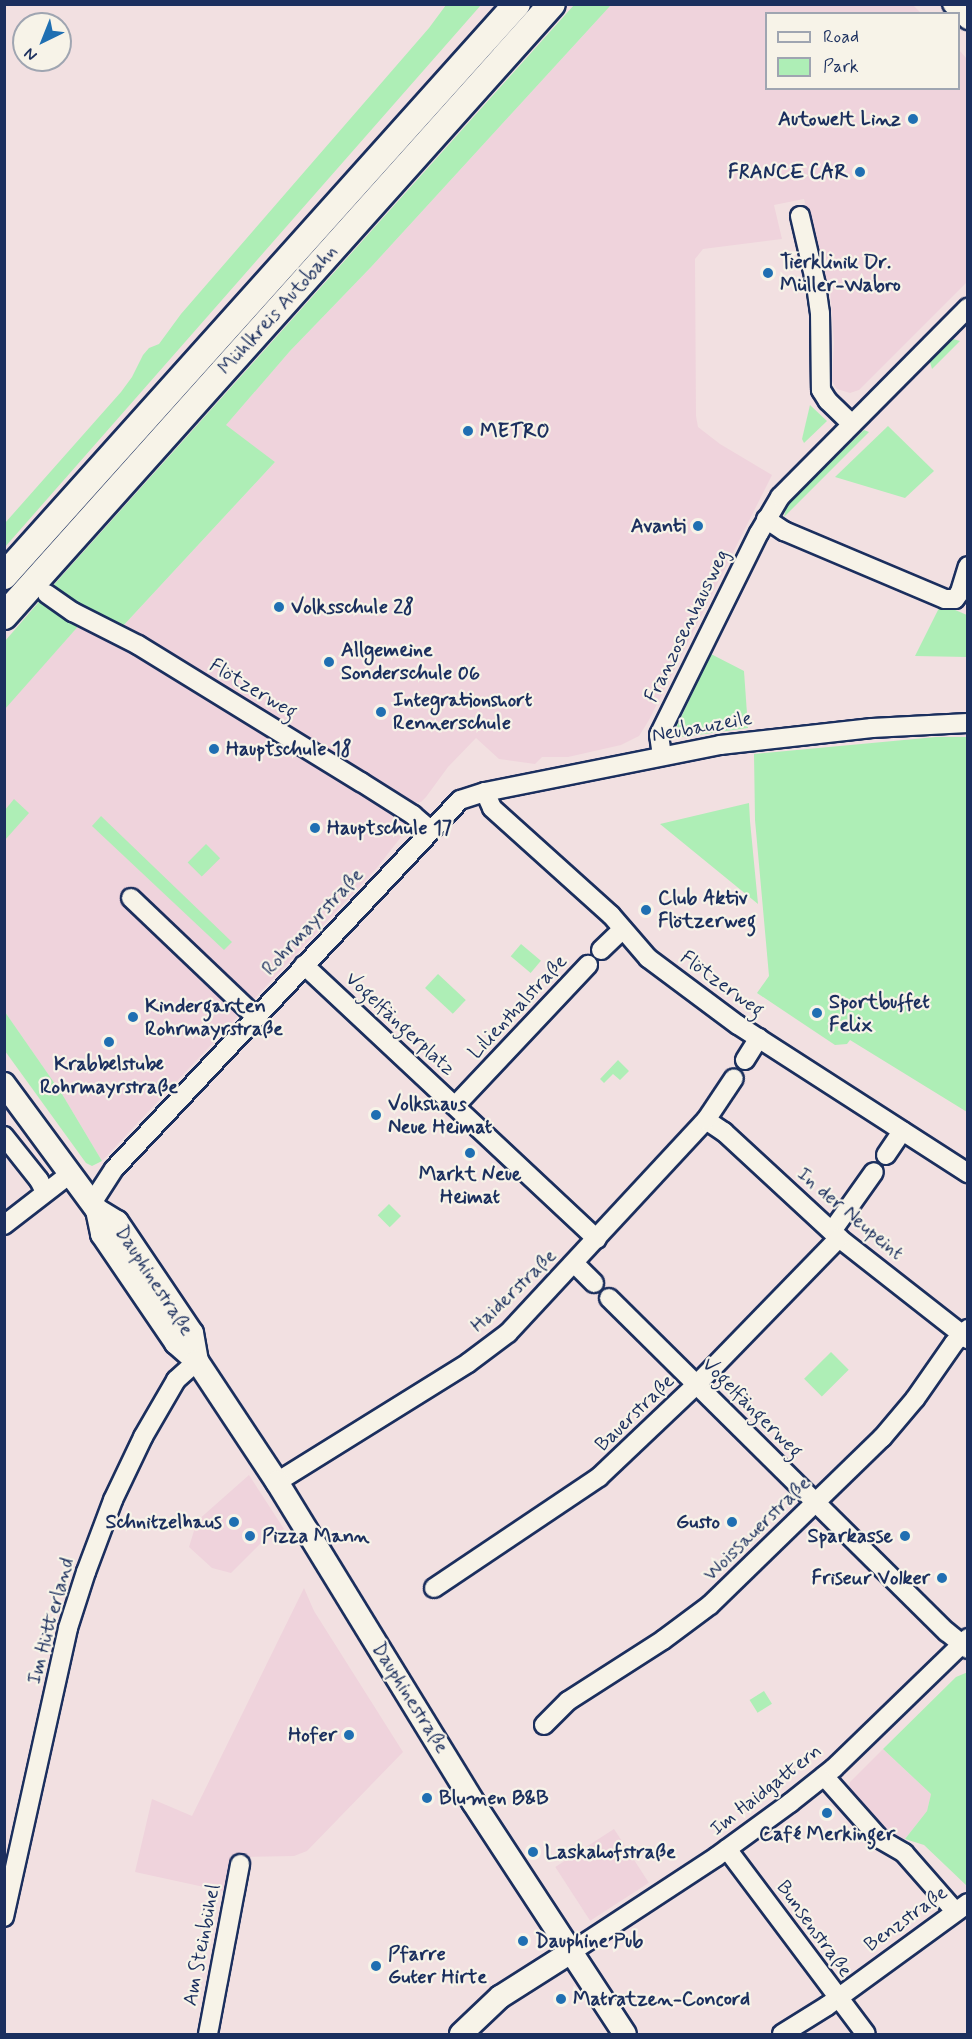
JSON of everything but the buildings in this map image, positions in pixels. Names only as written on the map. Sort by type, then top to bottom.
[{"type":"highway","points":[[486,38],[503,4]]},
{"type":"highway","name":"Mühlkreis Autobahn","points":[[4,576],[517,4]]},
{"type":"highway","name":"Mühlkreis Autobahn","points":[[4,616],[552,4]]},
{"type":"main road","name":"Dauphinestraße","points":[[4,1084],[94,1207],[102,1234],[176,1343],[197,1360],[277,1482],[473,1802],[625,2034]]},
{"type":"main road","points":[[460,2034],[500,1996],[571,1952]]},
{"type":"street","points":[[952,4],[968,20]]},
{"type":"street","points":[[800,216],[820,313],[821,390],[828,401],[851,423]]},
{"type":"street","name":"Franzosenhausweg","points":[[662,756],[659,735],[766,519],[794,480],[968,308]]},
{"type":"street","points":[[766,519],[784,531],[945,599],[955,599],[960,592],[968,566]]},
{"type":"street","name":"Flötzerweg","points":[[47,594],[73,612],[138,645],[351,776],[413,815],[430,830]]},
{"type":"street","name":"Neubauzeile","points":[[450,808],[460,800],[485,792],[720,745],[825,733],[968,723]]},
{"type":"street","name":"Flötzerweg","points":[[485,792],[492,808],[623,928],[648,958],[759,1038],[968,1173]]},
{"type":"street","name":"Rohrmayrstraße","points":[[94,1207],[114,1169],[450,808]]},
{"type":"street","points":[[131,898],[256,1017]]},
{"type":"street","points":[[601,950],[623,928]]},
{"type":"street","name":"Vogelfängerplatz","points":[[304,965],[597,1239]]},
{"type":"street","name":"Lilienthalstraße","points":[[455,1106],[588,965]]},
{"type":"street","points":[[745,1060],[759,1038]]},
{"type":"street","name":"Haiderstraße","points":[[277,1482],[468,1363],[508,1333],[575,1264],[706,1120],[734,1078]]},
{"type":"street","name":"In der Neupeint","points":[[706,1120],[724,1132],[835,1234],[966,1334]]},
{"type":"street","points":[[886,1155],[902,1131]]},
{"type":"street","points":[[4,1136],[39,1180],[45,1192]]},
{"type":"street","name":"Bauerstraße","points":[[434,1588],[599,1477],[697,1384],[835,1234],[874,1172]]},
{"type":"street","points":[[4,1225],[70,1174]]},
{"type":"street","points":[[575,1264],[594,1282]]},
{"type":"street","name":"Vogelfängerweg","points":[[609,1298],[817,1503],[966,1644]]},
{"type":"street","name":"Woissauerstraße","points":[[544,1725],[568,1701],[663,1640],[710,1605],[817,1503],[894,1424],[966,1334]]},
{"type":"street","name":"Im Hütterland","points":[[4,1917],[68,1628],[86,1572],[113,1500],[143,1437],[176,1380],[197,1360]]},
{"type":"street","name":"Im Haidgattern","points":[[571,1952],[727,1850],[824,1776],[966,1644]]},
{"type":"street","points":[[824,1776],[880,1839],[904,1853],[961,1906]]},
{"type":"street","name":"Bunsenstraße","points":[[727,1850],[836,1998],[866,2034]]},
{"type":"street","name":"Am Steinbühel","points":[[208,2034],[240,1864]]},
{"type":"street","name":"Benzstraße","points":[[782,2034],[836,1998],[961,1906]]},
{"type":"shaded area","points":[[912,4],[920,12],[765,12],[765,90],[960,90],[960,51],[967,59],[967,282],[859,390],[850,393],[837,389],[832,381],[834,343],[830,288],[827,288],[804,199],[774,205],[782,239],[703,249],[695,259],[696,416],[698,427],[720,444],[772,475],[649,720],[639,736],[621,745],[568,757],[542,757],[535,764],[499,759],[476,738],[448,767],[426,797],[421,802],[415,803],[395,795],[123,626],[275,462],[225,426],[290,351],[372,266],[611,5]]},
{"type":"shaded area","points":[[82,622],[123,643],[408,821],[401,837],[376,869],[102,1161],[62,1094],[5,1012],[4,709]]},
{"type":"shaded area","points":[[249,1475],[284,1529],[260,1544],[231,1573],[212,1568],[189,1547],[197,1521]]},
{"type":"shaded area","points":[[304,1588],[314,1611],[403,1752],[307,1851],[294,1856],[234,1857],[227,1892],[135,1872],[152,1799],[192,1816]]},
{"type":"shaded area","points":[[883,1749],[931,1794],[927,1811],[905,1839],[887,1835],[848,1789],[850,1782]]},
{"type":"shaded area","points":[[614,1829],[649,1883],[590,1921],[555,1867]]},
{"type":"green space","points":[[446,5],[481,5],[5,547],[5,523],[121,392],[143,355],[149,348],[159,344],[181,314],[429,28]]},
{"type":"green space","points":[[574,5],[611,5],[372,266],[290,351],[226,425],[275,462],[123,626],[111,626],[50,589]]},
{"type":"green space","points":[[953,339],[960,341],[932,369],[930,362]]},
{"type":"green space","points":[[810,405],[827,421],[804,443],[802,439]]},
{"type":"green space","points":[[888,426],[934,471],[905,498],[835,477]]},
{"type":"green space","points":[[864,430],[869,432],[784,517],[787,504]]},
{"type":"green space","points":[[44,596],[82,622],[5,709],[5,641]]},
{"type":"green space","points":[[941,604],[967,615],[967,657],[915,656]]},
{"type":"green space","points":[[711,654],[744,671],[748,728],[683,737],[676,733],[676,728]]},
{"type":"green space","points":[[936,737],[967,737],[967,1112],[850,1040],[847,1044],[835,1045],[757,993],[769,976],[755,820],[754,754]]},
{"type":"green space","points":[[14,799],[29,813],[5,840],[5,810]]},
{"type":"green space","points":[[749,803],[750,821],[758,904],[660,824]]},
{"type":"green space","points":[[101,816],[232,942],[224,950],[92,826]]},
{"type":"green space","points":[[206,844],[220,858],[202,877],[188,862]]},
{"type":"green space","points":[[521,944],[541,961],[531,973],[511,956]]},
{"type":"green space","points":[[438,974],[466,1000],[453,1014],[425,988]]},
{"type":"green space","points":[[5,1012],[62,1094],[102,1161],[92,1166],[86,1163],[5,1051]]},
{"type":"green space","points":[[618,1060],[629,1071],[620,1080],[613,1074],[604,1083],[600,1079]]},
{"type":"green space","points":[[389,1204],[401,1216],[390,1227],[378,1215]]},
{"type":"green space","points":[[831,1352],[849,1370],[822,1397],[804,1379]]},
{"type":"green space","points":[[968,1672],[967,1886],[924,1845],[905,1839],[927,1811],[931,1794],[883,1749],[956,1677]]},
{"type":"green space","points":[[764,1691],[772,1704],[758,1713],[750,1700]]},
{"type":"place","name":"Autowelt Linz","points":[[913,119]]},
{"type":"place","name":"FRANCE CAR","points":[[860,172]]},
{"type":"place","name":"Tierklinik Dr. Müller-Wabro","points":[[768,273]]},
{"type":"place","name":"METRO","points":[[468,431]]},
{"type":"place","name":"Avanti","points":[[698,526]]},
{"type":"place","name":"Volksschule 28","points":[[279,607]]},
{"type":"place","name":"Allgemeine Sonderschule 06","points":[[329,662]]},
{"type":"place","name":"Integrationshort Rennerschule","points":[[381,712]]},
{"type":"place","name":"Hauptschule 18","points":[[214,749]]},
{"type":"place","name":"Hauptschule 17","points":[[315,828]]},
{"type":"place","name":"Club Aktiv Flötzerweg","points":[[646,910]]},
{"type":"place","name":"Sportbuffet Felix","points":[[817,1013]]},
{"type":"place","name":"Kindergarten Rohrmayrstraße","points":[[133,1017]]},
{"type":"place","name":"Krabbelstube Rohrmayrstraße","points":[[109,1042]]},
{"type":"place","name":"Volkshaus Neue Heimat","points":[[376,1115]]},
{"type":"place","name":"Markt Neue Heimat","points":[[470,1153]]},
{"type":"place","name":"Schnitzelhaus","points":[[234,1522]]},
{"type":"place","name":"Gusto","points":[[732,1522]]},
{"type":"place","name":"Pizza Mann","points":[[250,1536]]},
{"type":"place","name":"Sparkasse","points":[[905,1536]]},
{"type":"place","name":"Friseur Volker","points":[[942,1578]]},
{"type":"place","name":"Hofer","points":[[349,1735]]},
{"type":"place","name":"Blumen B&B","points":[[427,1798]]},
{"type":"place","name":"Café Merkinger","points":[[827,1813]]},
{"type":"place","name":"Laskahofstraße","points":[[533,1852]]},
{"type":"place","name":"Dauphine Pub","points":[[523,1941]]},
{"type":"place","name":"Pfarre Guter Hirte","points":[[376,1966]]},
{"type":"place","name":"Matratzen-Concord","points":[[561,1999]]}]
